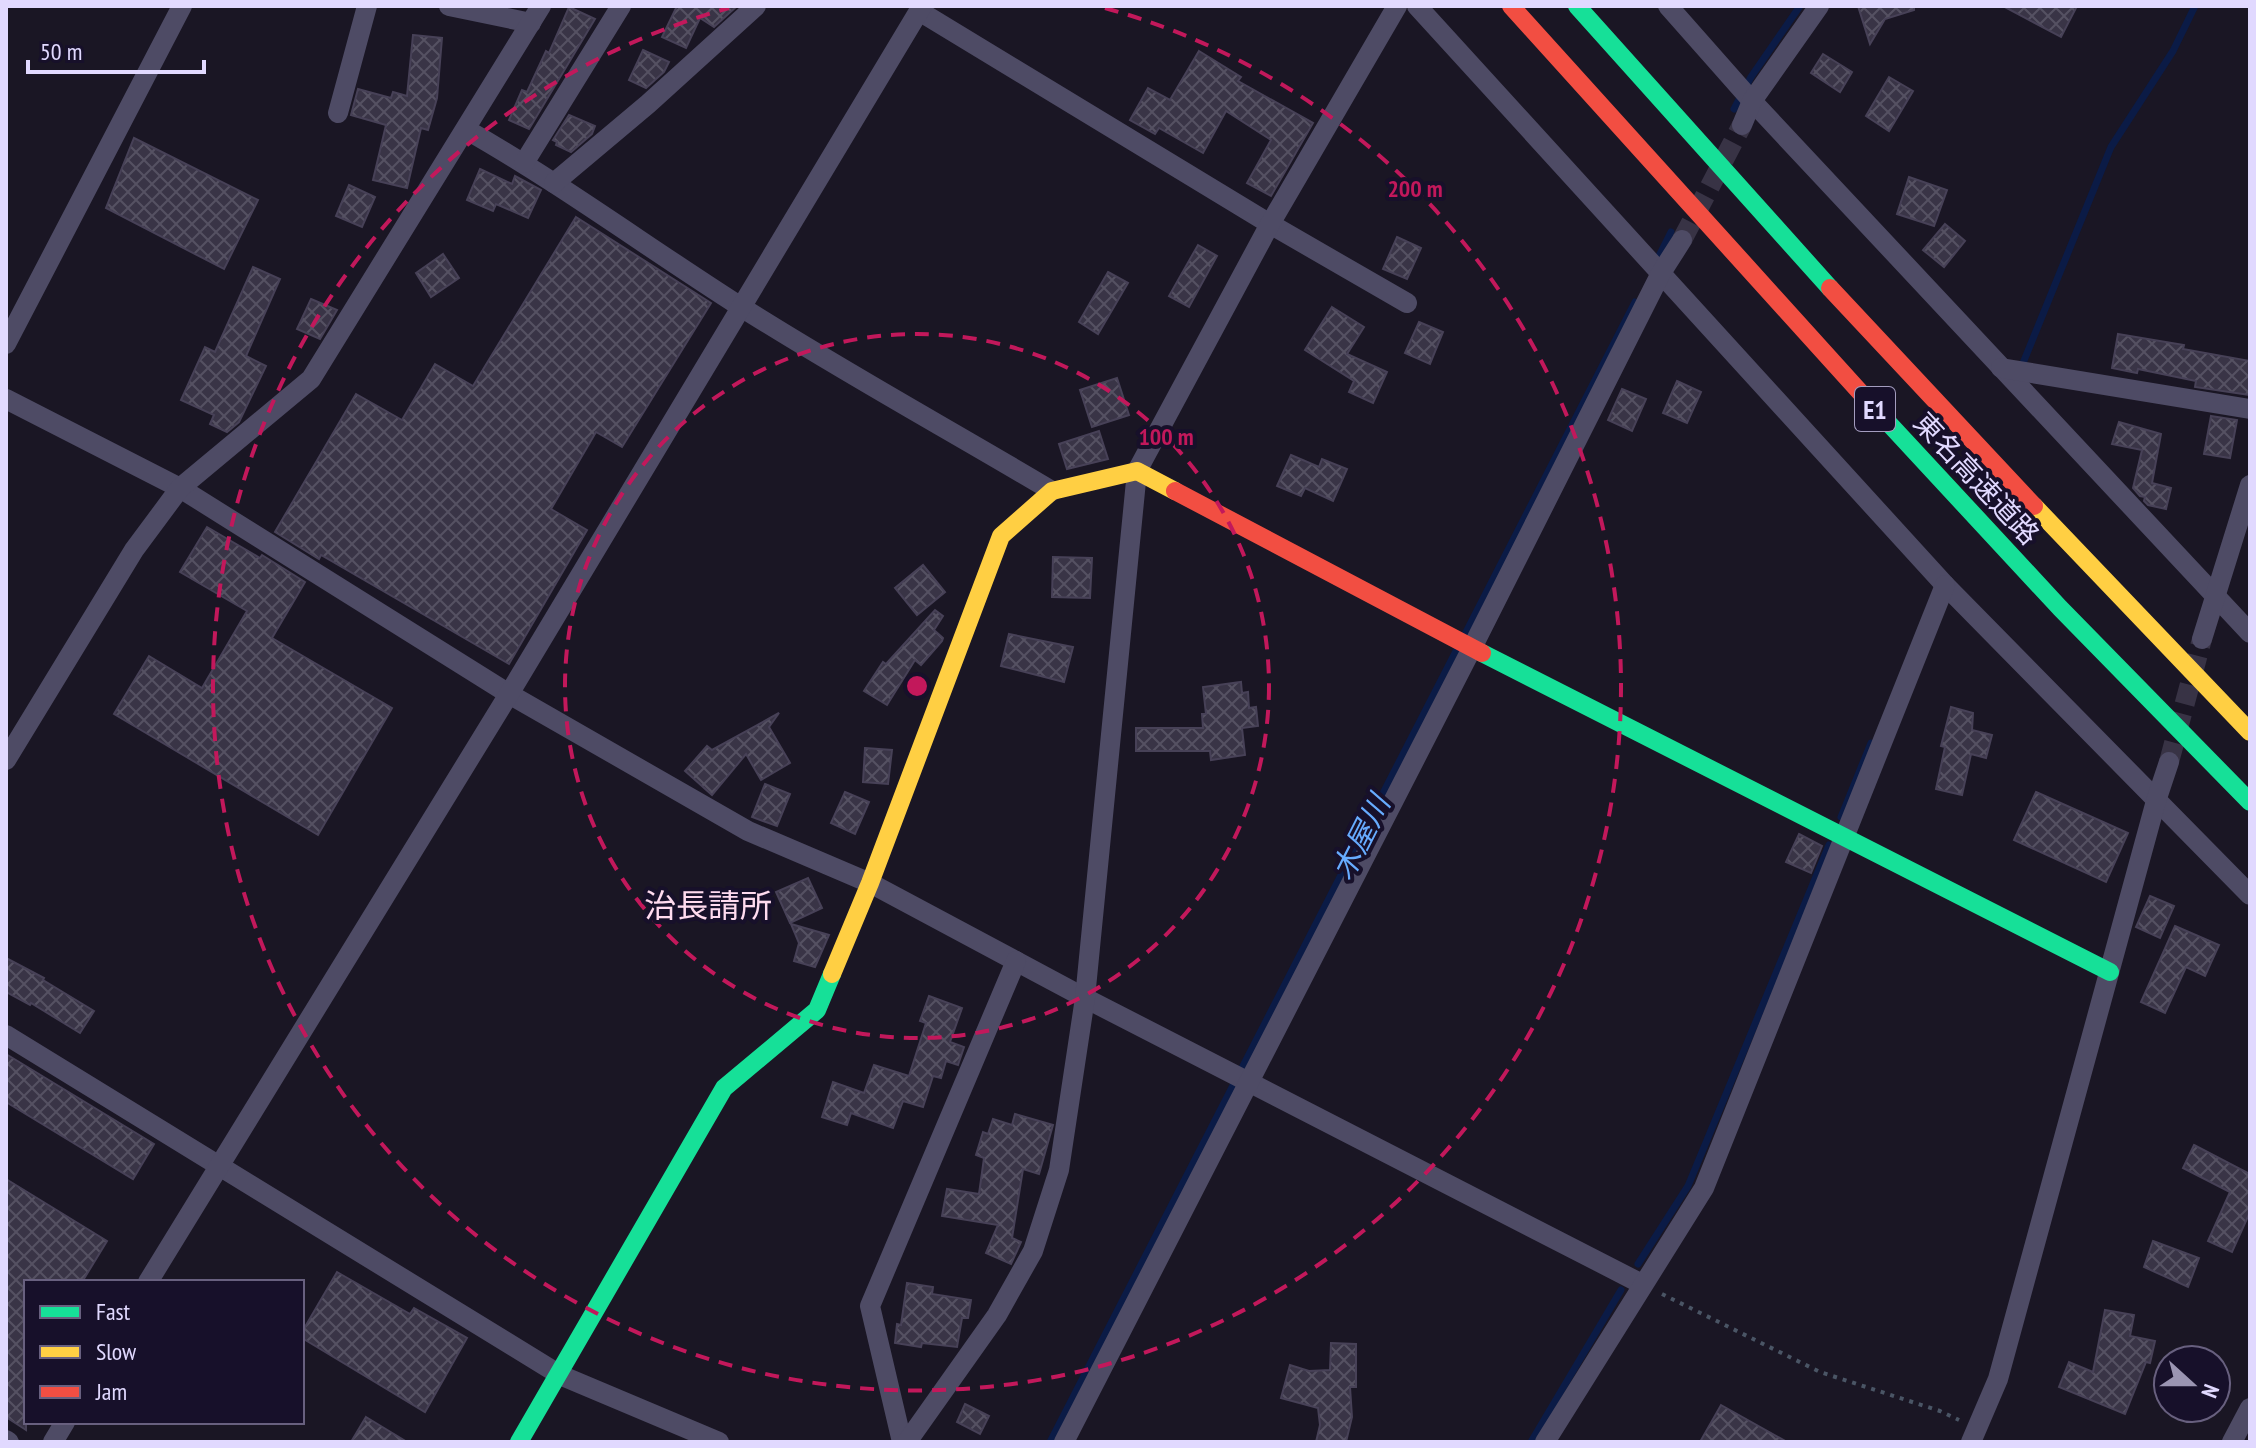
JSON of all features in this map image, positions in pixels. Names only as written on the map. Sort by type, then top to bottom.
[{"type":"main road","name":"東名高速道路","points":[[1511,6],[1888,423],[2250,802]]},
{"type":"main road","name":"東名高速道路","points":[[1577,6],[1888,353],[2250,732]]},
{"type":"main road","points":[[519,1442],[724,1088],[817,1010],[870,883],[1001,536],[1052,491],[1137,471],[1466,645],[2110,972]]},
{"type":"street","points":[[6,344],[182,6]]},
{"type":"street","points":[[338,113],[367,6]]},
{"type":"street","points":[[6,760],[134,550],[180,488],[311,379],[536,15],[449,6]]},
{"type":"street","points":[[524,163],[621,6]]},
{"type":"street","points":[[554,183],[648,104],[756,6]]},
{"type":"street","points":[[905,1442],[997,1315],[1033,1251],[1059,1170],[1085,998],[1137,471],[1270,224],[1397,6]]},
{"type":"street","points":[[1417,6],[1945,585],[2250,895]]},
{"type":"street","points":[[1668,6],[1745,94],[2250,633]]},
{"type":"street","points":[[1742,125],[1745,94],[1819,6]]},
{"type":"street","points":[[149,1280],[509,694],[920,9],[1270,224],[1407,303]]},
{"type":"street","points":[[467,130],[524,163],[740,306],[1052,491]]},
{"type":"street","points":[[1064,1442],[1242,1080],[1660,273],[1682,240]]},
{"type":"street","points":[[2001,368],[2250,409]]},
{"type":"street","points":[[6,399],[180,488],[509,694],[748,831],[870,883],[1242,1080],[1642,1284]]},
{"type":"street","points":[[2202,639],[2250,485]]},
{"type":"street","points":[[1545,1442],[1704,1188],[1945,585]]},
{"type":"street","points":[[1974,1435],[1998,1379],[2169,762]]},
{"type":"street","points":[[905,1442],[870,1306],[1016,961]]},
{"type":"street","points":[[6,1035],[560,1375],[719,1442]]},
{"type":"street","points":[[2232,1442],[2250,1408]]},
{"type":"street","points":[[53,1442],[64,1424]]},
{"type":"path","points":[[1642,1284],[1820,1372],[1940,1411],[1974,1435]]},
{"type":"building","points":[[677,6],[737,6],[714,27],[700,18],[686,48],[662,37]]},
{"type":"building","points":[[1858,6],[1914,6],[1914,10],[1885,19],[1870,44]]},
{"type":"building","points":[[2003,6],[2077,6],[2061,37]]},
{"type":"building","points":[[569,7],[595,19],[529,129],[509,120],[522,90],[527,92],[546,51],[549,53]]},
{"type":"building","points":[[413,35],[442,38],[437,98],[428,130],[421,128],[407,188],[373,180],[386,125],[351,115],[358,89],[391,98],[393,92],[407,96]]},
{"type":"building","points":[[643,50],[669,62],[664,72],[646,88],[629,80]]},
{"type":"building","points":[[1199,51],[1241,77],[1238,81],[1313,123],[1271,196],[1247,183],[1271,140],[1226,111],[1203,153],[1159,128],[1155,134],[1130,120],[1148,88],[1170,100]]},
{"type":"building","points":[[1823,54],[1852,72],[1840,92],[1811,73]]},
{"type":"building","points":[[1889,77],[1913,91],[1889,131],[1866,116]]},
{"type":"building","points":[[569,115],[595,126],[592,134],[571,152],[556,145],[557,142],[553,140]]},
{"type":"building","points":[[134,138],[258,200],[224,269],[106,208]]},
{"type":"building","points":[[480,169],[512,184],[515,176],[541,190],[528,218],[496,204],[493,211],[467,200]]},
{"type":"building","points":[[1909,177],[1947,190],[1934,226],[1897,214]]},
{"type":"building","points":[[349,185],[375,197],[362,227],[336,216]]},
{"type":"building","points":[[576,217],[711,303],[622,447],[596,432],[551,509],[587,530],[509,664],[321,555],[319,559],[275,532],[356,394],[402,420],[435,364],[473,386]]},
{"type":"building","points":[[1945,224],[1965,241],[1944,267],[1923,250]]},
{"type":"building","points":[[1397,237],[1421,248],[1407,279],[1383,269]]},
{"type":"building","points":[[1198,245],[1217,256],[1189,307],[1169,296]]},
{"type":"building","points":[[443,254],[459,278],[431,297],[416,273]]},
{"type":"building","points":[[253,267],[280,279],[246,356],[266,366],[239,422],[227,432],[210,424],[214,415],[181,400],[205,347],[215,352]]},
{"type":"building","points":[[1108,272],[1128,283],[1098,334],[1079,322]]},
{"type":"building","points":[[311,299],[337,310],[320,339],[297,329]]},
{"type":"building","points":[[1332,307],[1364,327],[1347,354],[1387,372],[1373,403],[1349,392],[1354,381],[1305,350]]},
{"type":"building","points":[[1419,322],[1443,332],[1430,364],[1405,353]]},
{"type":"building","points":[[2118,334],[2184,345],[2183,349],[2250,361],[2250,395],[2195,387],[2196,381],[2138,369],[2137,373],[2112,368]]},
{"type":"building","points":[[1117,378],[1129,415],[1092,427],[1080,390]]},
{"type":"building","points":[[1677,381],[1701,392],[1687,423],[1663,413]]},
{"type":"building","points":[[1622,389],[1646,399],[1632,431],[1608,420]]},
{"type":"building","points":[[2211,416],[2237,420],[2230,458],[2204,454]]},
{"type":"building","points":[[2119,422],[2161,434],[2152,483],[2171,488],[2166,509],[2148,505],[2145,497],[2133,488],[2142,450],[2112,444]]},
{"type":"building","points":[[1099,431],[1108,459],[1067,469],[1059,444]]},
{"type":"building","points":[[1291,455],[1319,467],[1322,459],[1347,469],[1333,501],[1305,488],[1301,496],[1277,486]]},
{"type":"building","points":[[207,527],[260,558],[262,555],[305,582],[272,638],[392,708],[318,835],[114,714],[149,656],[202,688],[247,611],[180,572]]},
{"type":"building","points":[[1053,557],[1092,558],[1090,598],[1052,597]]},
{"type":"building","points":[[923,565],[945,592],[917,615],[895,588]]},
{"type":"building","points":[[935,610],[943,616],[934,630],[943,638],[942,641],[921,665],[915,660],[887,705],[864,691],[883,662],[886,664]]},
{"type":"building","points":[[1009,634],[1073,647],[1064,682],[1001,666]]},
{"type":"building","points":[[1241,682],[1242,693],[1248,692],[1249,708],[1256,707],[1258,726],[1242,728],[1245,755],[1211,760],[1210,751],[1136,751],[1136,728],[1203,728],[1202,714],[1206,714],[1203,687]]},
{"type":"building","points":[[1951,707],[1973,713],[1972,730],[1992,735],[1986,758],[1971,754],[1962,795],[1936,789],[1945,747],[1941,746]]},
{"type":"building","points":[[779,713],[769,727],[790,763],[761,780],[746,754],[712,795],[685,771],[707,746],[712,750]]},
{"type":"building","points":[[865,748],[892,750],[888,784],[863,782]]},
{"type":"building","points":[[765,784],[790,794],[777,826],[752,817]]},
{"type":"building","points":[[845,792],[869,802],[855,834],[831,823]]},
{"type":"building","points":[[2036,792],[2128,833],[2106,882],[2014,840]]},
{"type":"building","points":[[1799,834],[1822,846],[1811,873],[1786,862]]},
{"type":"building","points":[[808,878],[822,908],[790,923],[776,892]]},
{"type":"building","points":[[2150,896],[2174,906],[2160,938],[2136,927]]},
{"type":"building","points":[[791,924],[829,935],[815,967],[794,961],[799,943]]},
{"type":"building","points":[[2175,926],[2219,945],[2205,976],[2186,967],[2165,1013],[2141,1002]]},
{"type":"building","points":[[6,958],[44,978],[94,1011],[80,1033],[31,1003],[6,992]]},
{"type":"building","points":[[929,996],[962,1008],[950,1042],[964,1047],[958,1065],[946,1061],[941,1078],[933,1076],[923,1107],[903,1101],[893,1128],[851,1113],[847,1125],[822,1117],[833,1082],[864,1093],[874,1065],[909,1076],[926,1023],[920,1021]]},
{"type":"building","points":[[6,1054],[154,1144],[133,1179],[6,1102]]},
{"type":"building","points":[[1015,1114],[1053,1125],[1039,1174],[1023,1169],[1012,1238],[1021,1242],[1011,1264],[986,1253],[998,1225],[942,1216],[947,1189],[979,1194],[984,1158],[976,1155],[983,1132],[988,1134],[993,1119],[1012,1125]]},
{"type":"building","points":[[2194,1145],[2250,1174],[2250,1212],[2232,1252],[2208,1241],[2230,1192],[2183,1168]]},
{"type":"building","points":[[6,1179],[107,1241],[83,1280],[24,1280],[26,1430],[6,1417]]},
{"type":"building","points":[[2153,1241],[2199,1258],[2188,1287],[2144,1267]]},
{"type":"building","points":[[337,1272],[410,1314],[414,1308],[467,1338],[425,1412],[304,1339],[304,1329]]},
{"type":"building","points":[[907,1283],[933,1287],[932,1294],[971,1300],[968,1318],[962,1318],[957,1347],[895,1343]]},
{"type":"building","points":[[2105,1310],[2134,1315],[2130,1336],[2155,1341],[2150,1363],[2146,1362],[2125,1414],[2059,1387],[2069,1362],[2093,1372]]},
{"type":"building","points":[[1331,1343],[1356,1344],[1356,1387],[1350,1387],[1352,1417],[1346,1442],[1316,1442],[1320,1425],[1318,1408],[1281,1398],[1290,1365],[1309,1371],[1330,1370]]},
{"type":"building","points":[[965,1404],[989,1416],[980,1434],[957,1422]]},
{"type":"building","points":[[1721,1405],[1787,1442],[1700,1442]]},
{"type":"building","points":[[366,1417],[407,1442],[351,1442]]},
{"type":"waterway","name":"木屋川","points":[[1734,109],[1751,77],[1800,6]]},
{"type":"waterway","points":[[2021,368],[2111,147],[2173,51],[2195,6]]},
{"type":"waterway","name":"木屋川","points":[[1656,262],[1671,232]]},
{"type":"waterway","name":"木屋川","points":[[1464,636],[1635,302]]},
{"type":"waterway","name":"木屋川","points":[[1050,1442],[1456,651]]},
{"type":"waterway","points":[[1841,817],[1871,743]]},
{"type":"waterway","points":[[1638,1264],[1688,1186],[1829,845]]},
{"type":"waterway","points":[[1531,1442],[1621,1290]]},
{"type":"tunnel","points":[[1682,240],[1742,125]]},
{"type":"tunnel","points":[[2169,762],[2202,639]]},
{"type":"traffic: fast","points":[[1577,6],[1830,288]]},
{"type":"traffic: fast","points":[[1869,402],[2060,608],[2250,802]]},
{"type":"traffic: fast","points":[[1482,653],[2110,972]]},
{"type":"traffic: fast","points":[[519,1442],[724,1088],[817,1010],[832,974]]},
{"type":"traffic: slow","points":[[832,974],[870,883],[1001,536],[1052,491],[1137,471],[1175,491]]},
{"type":"traffic: slow","points":[[2034,506],[2250,732]]},
{"type":"traffic: jam","points":[[1511,6],[1869,402]]},
{"type":"traffic: jam","points":[[1830,288],[2034,506]]},
{"type":"traffic: jam","points":[[1175,491],[1482,653]]},
{"type":"district","name":"治長請所","points":[[708,905]]}]
